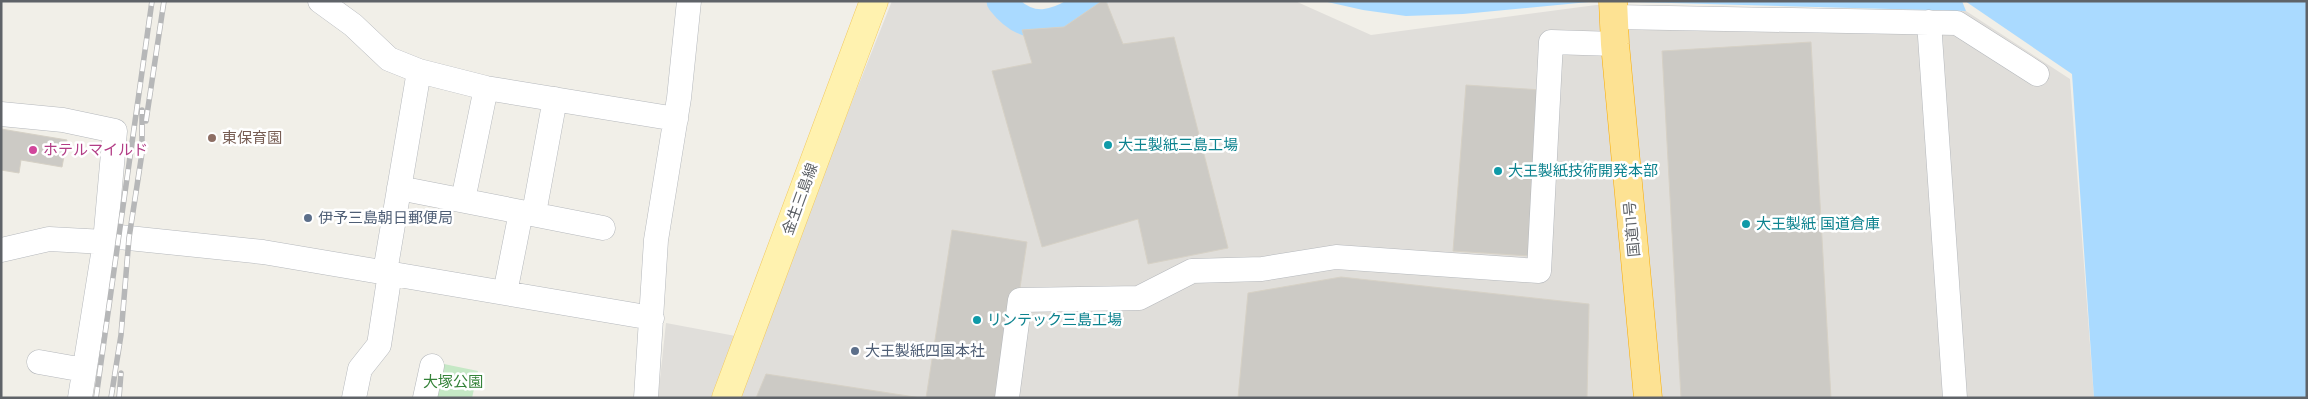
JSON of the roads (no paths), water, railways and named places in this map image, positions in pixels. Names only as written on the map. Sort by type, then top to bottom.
[{"type":"highway","name":"国道11号","points":[[1614,7],[1615,44],[1648,398]]},
{"type":"main road","name":"金生三島線","points":[[726,398],[874,1]]},
{"type":"street","points":[[320,1],[353,25],[389,59],[419,71],[486,88],[676,119]]},
{"type":"street","points":[[646,398],[656,240],[676,119],[689,1]]},
{"type":"street","points":[[1614,7],[1957,23],[2037,74]]},
{"type":"street","points":[[1929,22],[1955,398]]},
{"type":"street","points":[[1007,398],[1020,300],[1139,298],[1192,271],[1262,269],[1336,257],[1539,271],[1551,42],[1615,44]]},
{"type":"street","points":[[354,398],[360,369],[379,344],[399,188],[419,71]]},
{"type":"street","points":[[463,200],[486,88]]},
{"type":"street","points":[[505,293],[555,99]]},
{"type":"street","points":[[1,114],[63,120],[115,131],[105,242],[80,398]]},
{"type":"street","points":[[399,188],[603,228]]},
{"type":"street","points":[[1,250],[49,239],[105,242],[119,237],[263,252],[652,318]]},
{"type":"street","points":[[39,362],[84,370]]},
{"type":"street","points":[[426,398],[432,366]]},
{"type":"water","points":[[1323,1],[1599,1],[1463,14],[1406,16],[1363,10]]},
{"type":"water","points":[[1599,1],[1962,1],[1966,11]]},
{"type":"water","points":[[1965,1],[2307,1],[2307,398],[2094,398],[2072,74]]},
{"type":"waterway","points":[[1001,1],[1012,13],[1023,20],[1034,23],[1057,21],[1093,1]]},
{"type":"railway","points":[[96,398],[152,1]]},
{"type":"railway","points":[[146,121],[164,1]]},
{"type":"railway","points":[[111,398],[121,335],[129,238],[142,153],[142,110]]},
{"type":"railway","points":[[119,398],[121,373]]},
{"type":"place","name":"東保育園","points":[[212,138]]},
{"type":"place","name":"大王製紙三島工場","points":[[1108,145]]},
{"type":"place","name":"ホテルマイルド","points":[[33,150]]},
{"type":"place","name":"大王製紙技術開発本部","points":[[1498,171]]},
{"type":"place","name":"伊予三島朝日郵便局","points":[[308,218]]},
{"type":"place","name":"大王製紙 国道倉庫","points":[[1746,224]]},
{"type":"place","name":"リンテック三島工場","points":[[977,320]]},
{"type":"place","name":"大王製紙四国本社","points":[[855,351]]},
{"type":"park label","name":"大塚公園","points":[[453,382]]}]
